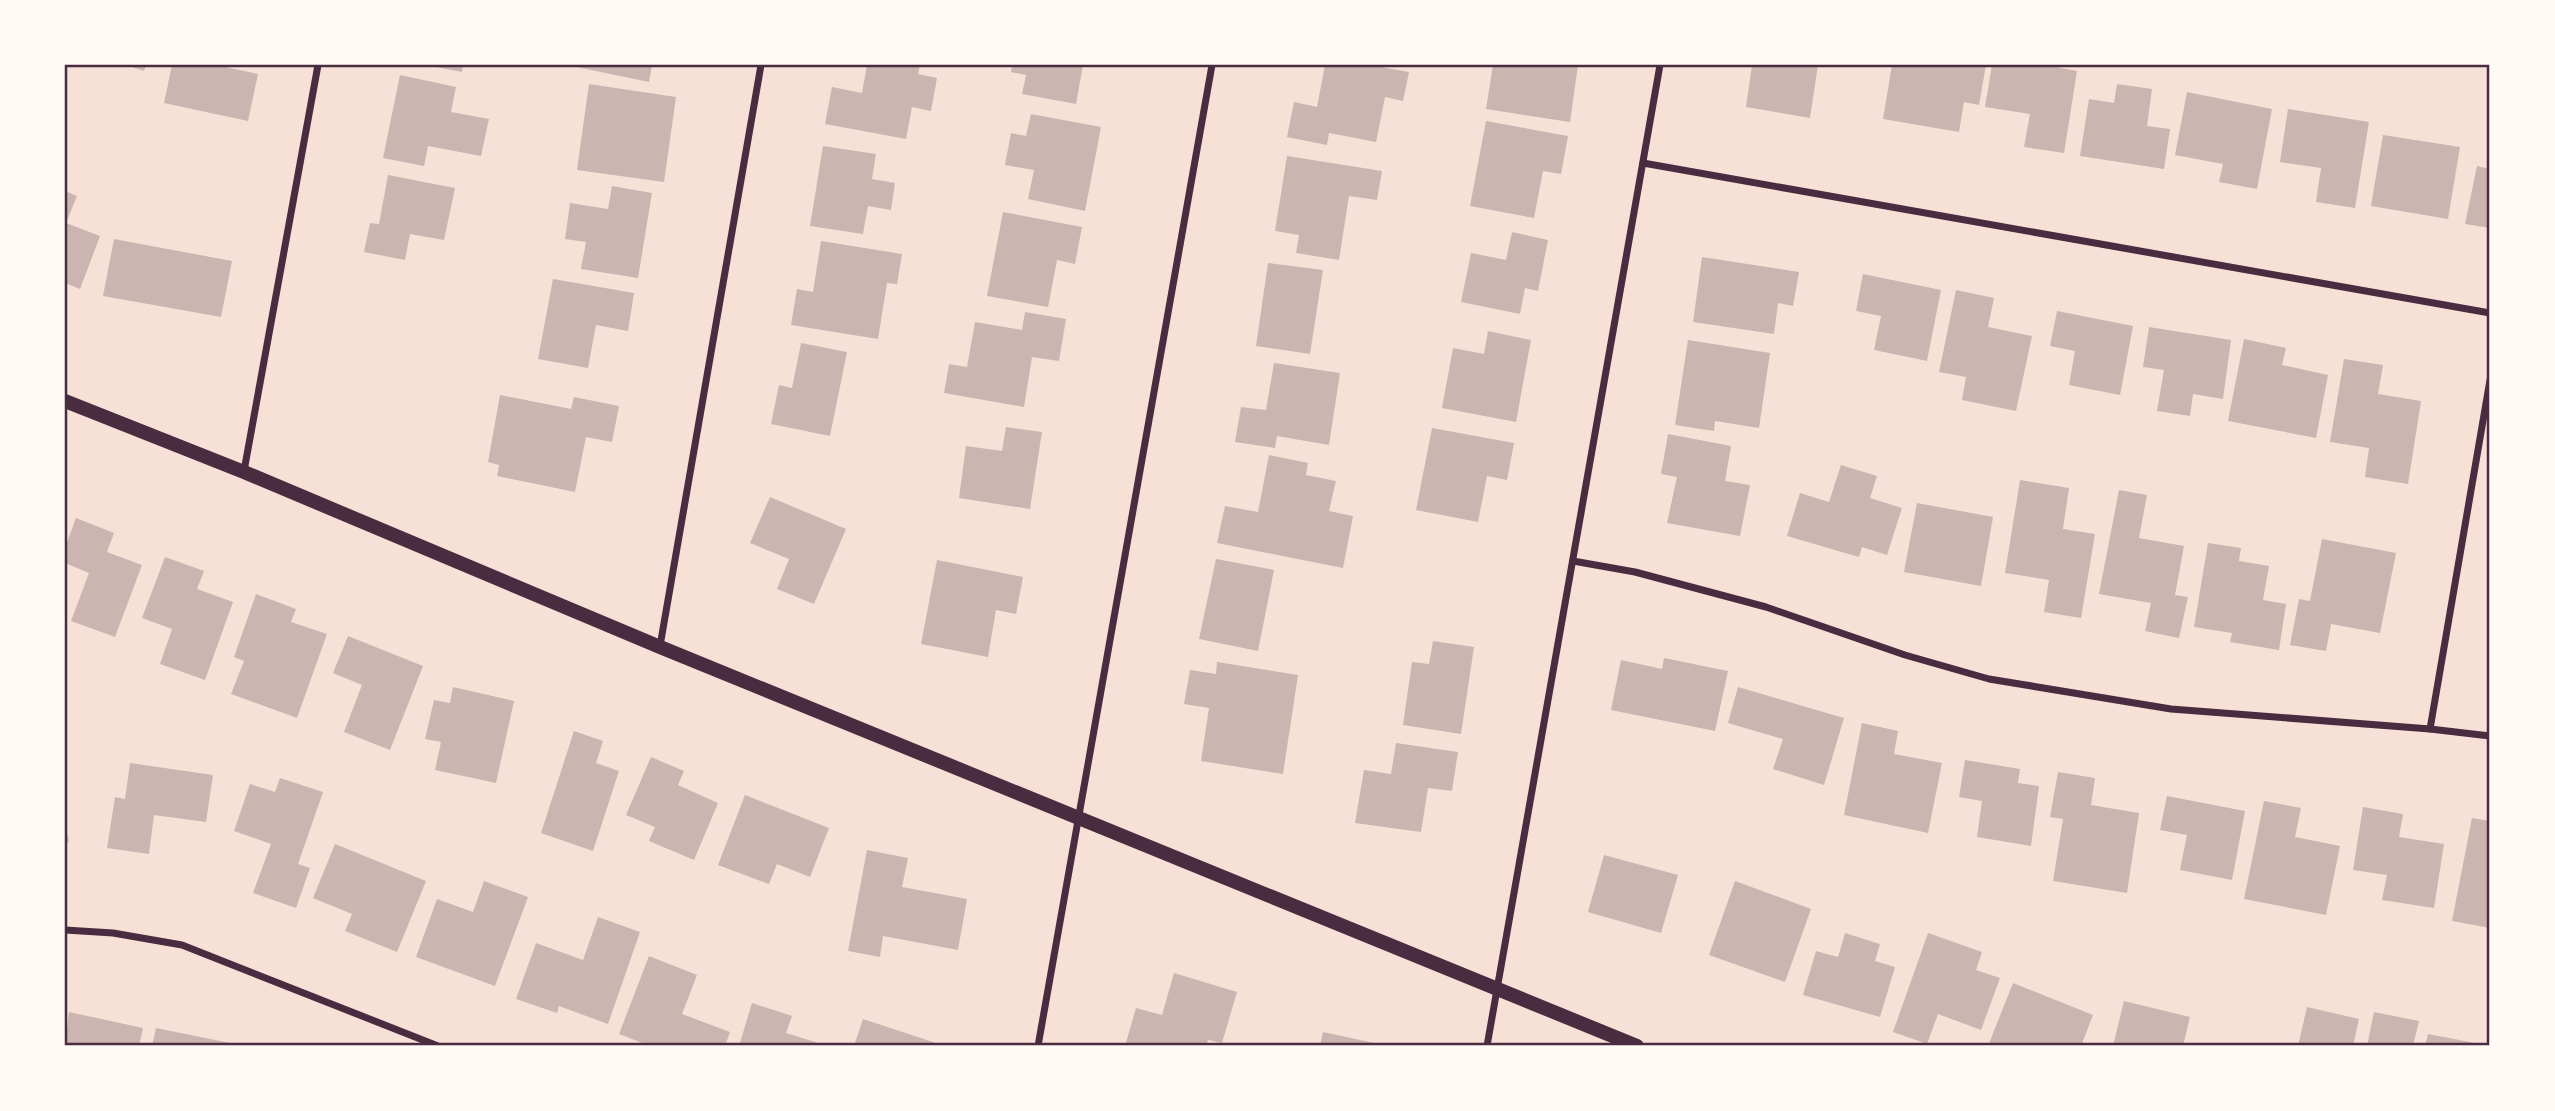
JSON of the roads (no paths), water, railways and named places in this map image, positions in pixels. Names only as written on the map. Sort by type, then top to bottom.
[{"type":"main road","points":[[65,401],[244,472],[660,647],[1637,1046]]},
{"type":"street","points":[[244,472],[318,65]]},
{"type":"street","points":[[660,647],[761,65]]},
{"type":"street","points":[[1038,1046],[1212,65]]},
{"type":"street","points":[[1487,1046],[1660,65]]},
{"type":"street","points":[[1643,163],[2490,313]]},
{"type":"street","points":[[2430,729],[2490,380]]},
{"type":"street","points":[[1573,561],[1635,572],[1766,607],[1905,655],[1989,679],[2171,709],[2490,736]]},
{"type":"street","points":[[65,930],[113,933],[182,946],[438,1046]]}]
